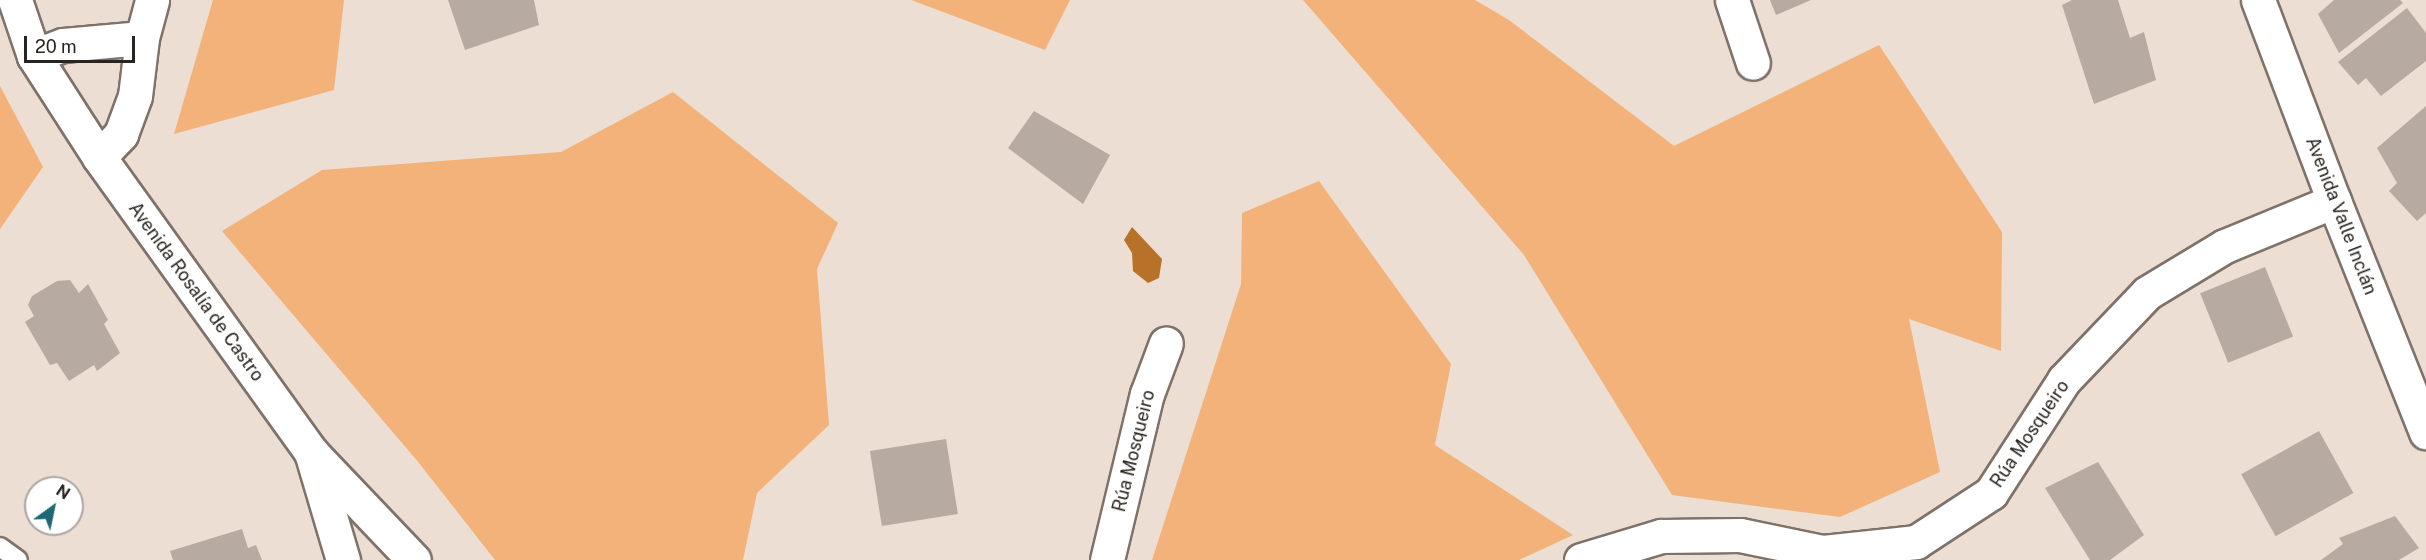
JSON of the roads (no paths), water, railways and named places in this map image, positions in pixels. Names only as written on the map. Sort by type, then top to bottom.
[{"type":"street","name":"Avenida Rosalía de Castro","points":[[15,0],[34,56],[99,157],[311,452],[414,560]]},
{"type":"street","points":[[99,157],[121,134],[135,96],[142,38],[152,0]]},
{"type":"street","points":[[1732,0],[1753,63]]},
{"type":"street","name":"Avenida Valle Inclán","points":[[2259,0],[2334,201],[2426,432]]},
{"type":"street","points":[[34,56],[63,45],[142,38]]},
{"type":"street","name":"Rúa Mosqueiro","points":[[1581,560],[1661,536],[1740,535],[1823,552],[1916,542],[1991,493],[2064,380],[2146,293],[2225,246],[2334,201]]},
{"type":"street","name":"Rúa Mosqueiro","points":[[1107,560],[1147,394],[1166,343]]},
{"type":"street","points":[[311,452],[343,560]]},
{"type":"lane","points":[[0,547],[18,560]]}]
